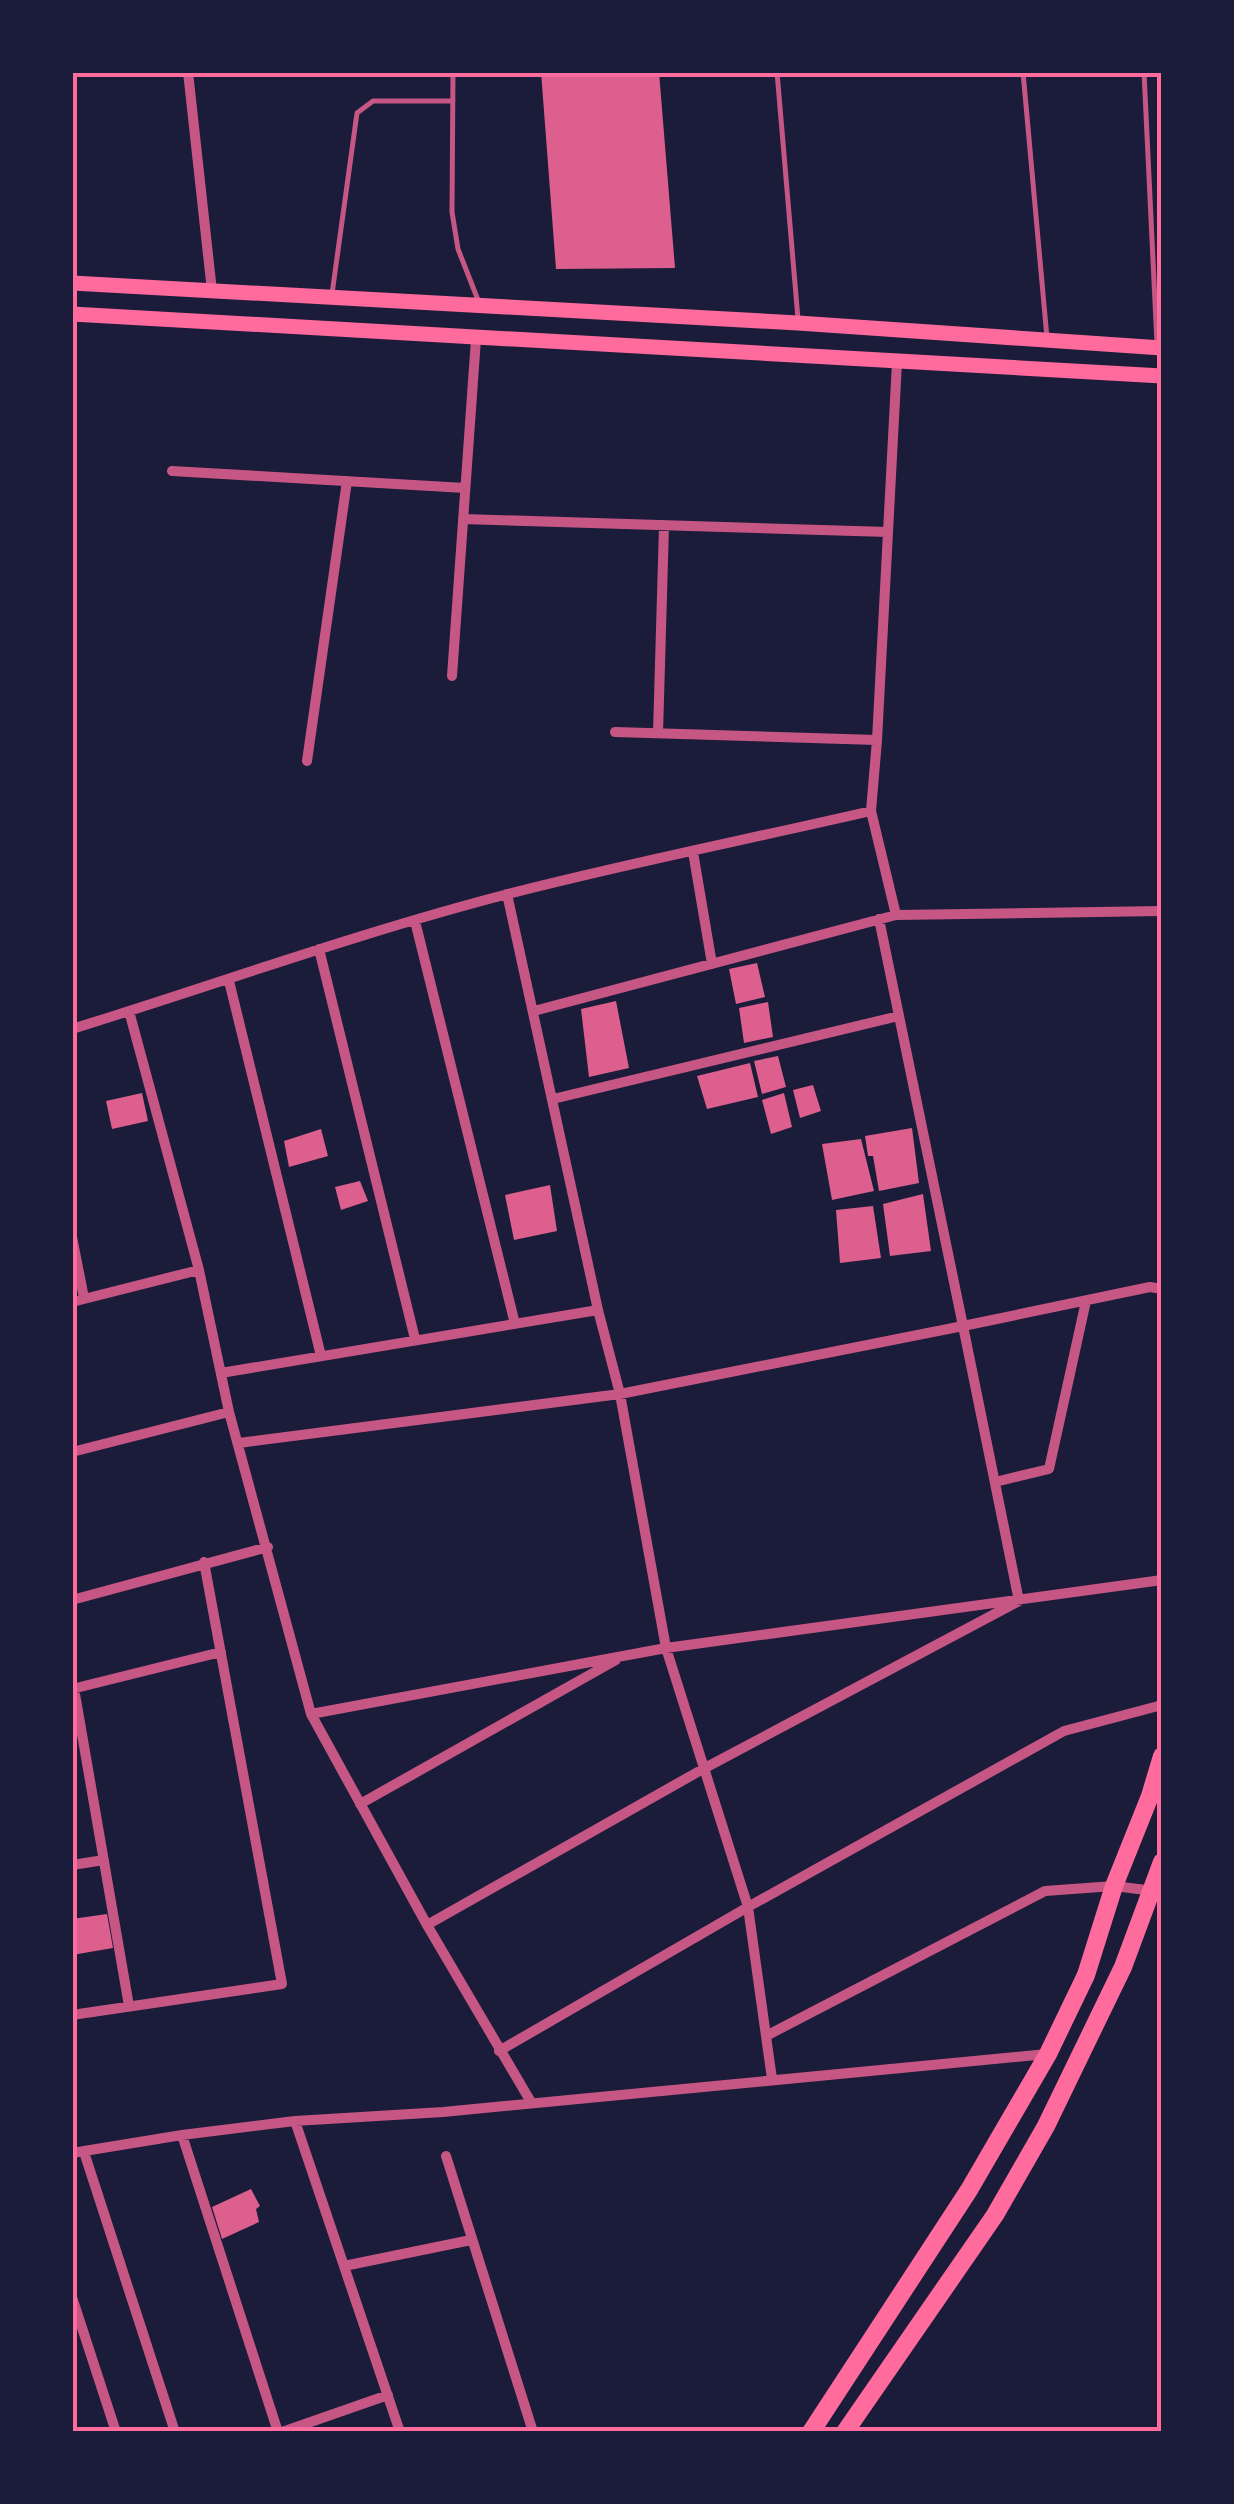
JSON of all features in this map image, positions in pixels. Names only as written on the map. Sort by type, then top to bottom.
[{"type":"highway","points":[[811,2432],[970,2190],[1048,2054],[1086,1975],[1162,1756]]},
{"type":"highway","points":[[845,2432],[994,2216],[1038,2141],[1157,1892],[1162,1862]]},
{"type":"main road","points":[[72,283],[798,323],[1159,348]]},
{"type":"main road","points":[[72,314],[1162,376]]},
{"type":"street","points":[[188,72],[212,290]]},
{"type":"street","points":[[452,676],[476,338]]},
{"type":"street","points":[[896,915],[870,811],[897,362]]},
{"type":"street","points":[[172,472],[465,488]]},
{"type":"street","points":[[306,761],[347,481]]},
{"type":"street","points":[[463,519],[888,532]]},
{"type":"street","points":[[658,733],[664,526]]},
{"type":"street","points":[[615,732],[877,740]]},
{"type":"street","points":[[72,1029],[230,981],[318,949],[507,894],[870,811]]},
{"type":"street","points":[[693,852],[712,964]]},
{"type":"street","points":[[507,894],[620,1394],[666,1648],[748,1907],[772,2079]]},
{"type":"street","points":[[534,1011],[896,915],[1162,912]]},
{"type":"street","points":[[879,920],[1019,1600]]},
{"type":"street","points":[[416,922],[516,1324]]},
{"type":"street","points":[[318,949],[415,1339]]},
{"type":"street","points":[[230,981],[320,1356]]},
{"type":"street","points":[[129,1011],[199,1270],[229,1412],[311,1714],[427,1925],[531,2102]]},
{"type":"street","points":[[553,1099],[899,1016]]},
{"type":"street","points":[[72,1237],[78,1300],[199,1270]]},
{"type":"street","points":[[239,1443],[620,1394],[1150,1288],[1162,1289]]},
{"type":"street","points":[[995,1482],[1049,1469],[1086,1301]]},
{"type":"street","points":[[221,1372],[598,1310]]},
{"type":"street","points":[[72,1452],[229,1412]]},
{"type":"street","points":[[72,1600],[268,1547]]},
{"type":"street","points":[[72,2015],[282,1984],[204,1562]]},
{"type":"street","points":[[311,1714],[666,1648],[1162,1580]]},
{"type":"street","points":[[427,1925],[703,1769],[1019,1600]]},
{"type":"street","points":[[129,2006],[73,1688],[221,1652]]},
{"type":"street","points":[[360,1804],[626,1655]]},
{"type":"street","points":[[499,2051],[1064,1731],[1162,1704]]},
{"type":"street","points":[[72,1865],[104,1860]]},
{"type":"street","points":[[766,2036],[1045,1891],[1114,1886],[1157,1892]]},
{"type":"street","points":[[176,2432],[78,2152],[295,2121],[443,2112],[1048,2054]]},
{"type":"street","points":[[295,2121],[400,2432]]},
{"type":"street","points":[[182,2135],[280,2432],[388,2395]]},
{"type":"street","points":[[446,2156],[533,2432]]},
{"type":"street","points":[[344,2266],[472,2240]]},
{"type":"street","points":[[72,2297],[116,2432]]},
{"type":"lane","points":[[453,72],[454,230],[480,306]]},
{"type":"lane","points":[[777,72],[798,323]]},
{"type":"lane","points":[[1023,72],[1047,340]]},
{"type":"lane","points":[[1144,72],[1159,348]]},
{"type":"lane","points":[[332,297],[357,113],[372,100],[453,100]]},
{"type":"building","points":[[541,72],[659,72],[675,268],[556,269]]},
{"type":"building","points":[[757,963],[765,997],[736,1004],[729,969]]},
{"type":"building","points":[[616,1001],[629,1068],[589,1077],[581,1009]]},
{"type":"building","points":[[768,1002],[773,1037],[744,1043],[739,1008]]},
{"type":"building","points":[[778,1056],[786,1087],[762,1094],[754,1061]]},
{"type":"building","points":[[750,1063],[758,1097],[707,1109],[697,1076]]},
{"type":"building","points":[[813,1085],[821,1111],[800,1118],[793,1090]]},
{"type":"building","points":[[142,1093],[148,1121],[112,1129],[106,1101]]},
{"type":"building","points":[[784,1093],[792,1127],[771,1134],[762,1100]]},
{"type":"building","points":[[912,1128],[919,1183],[879,1191],[865,1136]]},
{"type":"building","points":[[321,1129],[328,1156],[289,1167],[284,1141]]},
{"type":"building","points":[[861,1139],[874,1191],[832,1200],[822,1144]]},
{"type":"building","points":[[360,1181],[368,1201],[341,1210],[335,1187]]},
{"type":"building","points":[[550,1185],[557,1231],[514,1240],[505,1195]]},
{"type":"building","points":[[923,1194],[931,1251],[890,1256],[883,1204]]},
{"type":"building","points":[[873,1206],[881,1258],[840,1263],[836,1210]]},
{"type":"building","points":[[107,1914],[113,1948],[72,1955],[72,1919]]},
{"type":"building","points":[[251,2189],[260,2206],[256,2209],[259,2222],[222,2239],[212,2207]]}]
